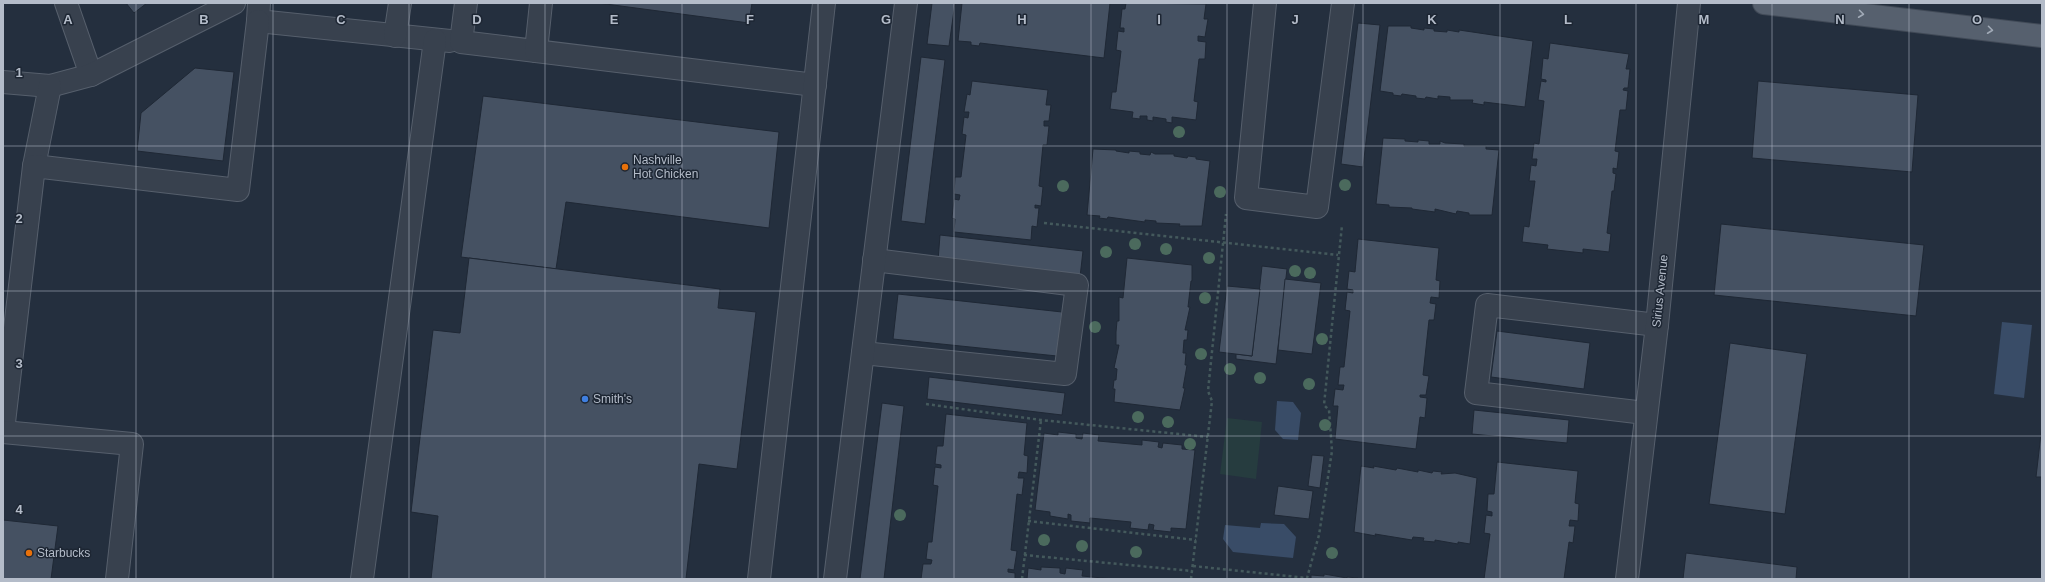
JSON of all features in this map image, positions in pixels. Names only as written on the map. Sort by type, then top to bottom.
[{"type":"main road","points":[[1764,3],[2042,36]]},
{"type":"street","points":[[66,3],[91,74]]},
{"type":"street","points":[[3,82],[50,86],[91,74],[234,3]]},
{"type":"street","points":[[396,36],[400,3]]},
{"type":"street","points":[[461,42],[466,3]]},
{"type":"street","points":[[536,51],[541,3]]},
{"type":"street","points":[[759,579],[824,3]]},
{"type":"street","points":[[835,579],[906,3]]},
{"type":"street","points":[[1265,3],[1246,198],[1317,206],[1343,3]]},
{"type":"street","name":"Sirius Avenue","points":[[1627,579],[1645,412],[1657,325],[1689,3]]},
{"type":"street","points":[[34,166],[238,190],[259,12],[396,36],[461,42],[815,85]]},
{"type":"street","points":[[362,579],[435,40]]},
{"type":"street","points":[[50,86],[34,166],[3,431],[132,444],[117,579]]},
{"type":"street","points":[[863,353],[1065,374],[1078,285],[874,260]]},
{"type":"street","points":[[1645,412],[1476,393],[1487,305],[1657,325]]},
{"type":"path","points":[[1191,579],[1212,401],[1208,391],[1227,208],[1246,198]]},
{"type":"path","points":[[1044,223],[1338,255]]},
{"type":"path","points":[[1193,566],[1307,578],[1319,535],[1332,451],[1329,410],[1324,405],[1342,224]]},
{"type":"path","points":[[926,404],[1041,420],[1208,437]]},
{"type":"path","points":[[1022,579],[1041,420]]},
{"type":"path","points":[[1028,521],[1196,540]]},
{"type":"path","points":[[1024,555],[1192,571]]},
{"type":"green space","points":[[1227,418],[1262,422],[1256,479],[1220,474]]},
{"type":"water","points":[[2002,322],[2032,325],[2024,398],[1994,394]]},
{"type":"water","points":[[1277,401],[1293,402],[1301,413],[1298,440],[1283,439],[1275,430]]},
{"type":"water","points":[[1261,523],[1284,524],[1296,537],[1293,558],[1233,552],[1223,539],[1225,525],[1260,528]]},
{"type":"building","points":[[126,3],[147,3],[134,13]]},
{"type":"building","points":[[598,3],[752,3],[749,23]]},
{"type":"building","points":[[932,3],[955,3],[949,46],[927,44]]},
{"type":"building","points":[[962,3],[1110,3],[1104,58],[980,43],[979,46],[971,45],[971,42],[958,41]]},
{"type":"building","points":[[1126,3],[1206,4],[1204,19],[1208,19],[1205,37],[1198,36],[1198,41],[1206,42],[1205,59],[1199,59],[1194,101],[1198,102],[1196,120],[1172,117],[1172,123],[1166,122],[1166,119],[1153,117],[1153,121],[1147,120],[1147,116],[1140,116],[1140,119],[1132,118],[1133,112],[1110,109],[1112,92],[1116,92],[1121,51],[1116,50],[1118,31],[1124,32],[1124,28],[1120,28],[1122,9],[1125,9]]},
{"type":"building","points":[[1358,23],[1380,25],[1363,167],[1341,164]]},
{"type":"building","points":[[1388,26],[1411,26],[1411,28],[1424,30],[1424,28],[1434,29],[1434,31],[1447,32],[1447,30],[1459,32],[1459,30],[1533,41],[1525,107],[1484,102],[1484,105],[1472,103],[1473,100],[1450,100],[1450,97],[1438,96],[1438,99],[1426,97],[1425,99],[1402,94],[1401,96],[1393,95],[1393,93],[1380,91]]},
{"type":"building","points":[[1550,43],[1629,54],[1626,69],[1630,69],[1628,88],[1624,88],[1623,90],[1628,91],[1626,110],[1620,110],[1615,151],[1619,152],[1617,169],[1613,168],[1613,173],[1616,174],[1614,191],[1612,191],[1607,233],[1611,234],[1609,252],[1583,249],[1583,253],[1547,249],[1548,245],[1522,242],[1524,226],[1529,227],[1535,181],[1529,181],[1531,165],[1536,166],[1537,159],[1532,159],[1534,143],[1539,144],[1544,101],[1538,100],[1541,81],[1546,82],[1546,80],[1541,79],[1543,58],[1548,59]]},
{"type":"building","points":[[921,57],[945,60],[925,224],[901,221]]},
{"type":"building","points":[[195,68],[234,72],[223,161],[137,151],[141,113]]},
{"type":"building","points":[[972,81],[1048,90],[1046,105],[1051,105],[1049,121],[1044,121],[1044,126],[1049,126],[1047,145],[1043,145],[1039,186],[1043,187],[1041,206],[1035,205],[1035,208],[1039,208],[1037,227],[1032,226],[1031,240],[954,232],[955,219],[952,218],[954,199],[959,200],[960,195],[954,194],[955,177],[961,177],[966,135],[962,134],[964,117],[968,118],[969,112],[964,112],[967,94],[970,95]]},
{"type":"building","points":[[1758,81],[1918,95],[1912,172],[1752,158]]},
{"type":"building","name":"Nashville Hot Chicken","points":[[483,96],[779,132],[769,228],[566,202],[556,269],[461,257]]},
{"type":"building","points":[[1383,138],[1405,139],[1405,141],[1418,142],[1418,140],[1429,141],[1429,144],[1440,144],[1440,141],[1445,143],[1464,144],[1464,146],[1486,146],[1486,149],[1499,150],[1492,215],[1469,215],[1469,213],[1457,211],[1456,214],[1435,209],[1435,212],[1412,208],[1389,207],[1389,205],[1376,204]]},
{"type":"building","points":[[1093,149],[1116,150],[1129,153],[1129,151],[1140,152],[1140,154],[1150,155],[1151,152],[1155,154],[1174,154],[1174,156],[1187,158],[1188,156],[1196,157],[1196,159],[1210,161],[1202,226],[1179,226],[1180,224],[1156,223],[1156,221],[1145,220],[1145,222],[1108,217],[1107,219],[1099,218],[1100,216],[1087,215]]},
{"type":"building","points":[[1721,224],[1924,245],[1916,316],[1714,295]]},
{"type":"building","points":[[940,235],[1083,251],[1080,277],[938,261]]},
{"type":"building","points":[[1358,239],[1439,248],[1436,280],[1440,281],[1439,298],[1431,297],[1430,303],[1436,304],[1434,320],[1429,320],[1423,375],[1429,376],[1426,395],[1420,395],[1420,397],[1427,398],[1425,418],[1420,417],[1416,449],[1335,439],[1338,406],[1333,406],[1335,389],[1343,390],[1344,385],[1338,385],[1340,367],[1344,367],[1350,311],[1345,310],[1347,292],[1353,293],[1353,290],[1347,289],[1349,271],[1355,272]]},
{"type":"building","name":"Smith's","points":[[469,258],[720,289],[718,308],[756,312],[737,469],[699,464],[686,579],[431,579],[438,516],[411,512],[433,330],[460,333]]},
{"type":"building","points":[[1127,258],[1192,265],[1192,281],[1188,307],[1190,307],[1185,330],[1188,330],[1187,340],[1184,340],[1183,353],[1186,353],[1185,365],[1187,365],[1183,388],[1185,388],[1180,410],[1114,402],[1115,389],[1113,389],[1117,369],[1114,368],[1119,345],[1116,345],[1116,332],[1117,321],[1119,321],[1119,297],[1123,298]]},
{"type":"building","points":[[1262,266],[1287,269],[1276,364],[1236,359],[1236,354],[1252,356]]},
{"type":"building","points":[[1285,279],[1321,283],[1312,354],[1278,350]]},
{"type":"building","points":[[1227,286],[1260,289],[1252,356],[1219,352]]},
{"type":"building","points":[[898,294],[1062,312],[1057,356],[893,339]]},
{"type":"building","points":[[1497,331],[1590,343],[1584,389],[1491,377]]},
{"type":"building","points":[[1730,343],[1807,354],[1785,514],[1709,504]]},
{"type":"building","points":[[929,377],[1065,393],[1062,415],[927,399]]},
{"type":"building","points":[[882,403],[904,406],[884,579],[860,579]]},
{"type":"building","points":[[1474,410],[1569,420],[1567,443],[1472,434]]},
{"type":"building","points":[[946,414],[1027,423],[1024,455],[1028,456],[1027,473],[1019,472],[1018,478],[1024,478],[1022,495],[1017,494],[1011,550],[1017,551],[1014,570],[1008,569],[1008,572],[1015,573],[1015,579],[921,579],[923,564],[931,564],[932,560],[926,559],[928,542],[932,542],[938,486],[933,485],[935,467],[941,468],[941,465],[935,464],[937,446],[943,446]]},
{"type":"building","points":[[2042,425],[2042,477],[2036,477]]},
{"type":"building","points":[[1058,432],[1076,434],[1076,438],[1082,439],[1083,433],[1099,435],[1098,441],[1142,445],[1142,440],[1159,442],[1158,447],[1162,448],[1163,443],[1182,445],[1182,449],[1195,450],[1186,529],[1171,528],[1171,532],[1153,530],[1154,525],[1149,524],[1148,530],[1130,528],[1131,522],[1090,518],[1090,523],[1071,521],[1071,515],[1068,514],[1068,519],[1050,516],[1050,512],[1035,510],[1044,433],[1058,435]]},
{"type":"building","points":[[1312,455],[1324,456],[1320,488],[1308,486]]},
{"type":"building","points":[[1497,462],[1578,471],[1575,503],[1579,504],[1578,521],[1570,520],[1569,526],[1575,526],[1573,543],[1569,542],[1564,579],[1484,579],[1490,534],[1484,533],[1486,515],[1492,516],[1492,512],[1487,511],[1488,494],[1494,494]]},
{"type":"building","points":[[1361,466],[1374,468],[1373,466],[1396,470],[1397,468],[1418,472],[1418,470],[1432,473],[1433,471],[1442,472],[1441,474],[1455,473],[1477,478],[1470,544],[1458,542],[1458,544],[1435,540],[1435,542],[1423,541],[1424,538],[1413,537],[1412,540],[1354,532]]},
{"type":"building","points":[[1278,486],[1313,491],[1309,519],[1274,515]]},
{"type":"building","name":"Starbucks","points":[[3,520],[58,526],[51,579],[3,579]]},
{"type":"building","points":[[1686,553],[1797,567],[1796,579],[1683,579]]},
{"type":"building","points":[[1041,567],[1060,568],[1060,573],[1065,574],[1066,568],[1083,570],[1082,576],[1113,579],[1027,579],[1028,568],[1041,570]]},
{"type":"building","points":[[1324,574],[1358,579],[1311,579],[1311,575],[1324,576]]},
{"type":"place","name":"Nashville Hot Chicken","points":[[625,167]]},
{"type":"place","name":"Smith's","points":[[585,399]]},
{"type":"place","name":"Starbucks","points":[[29,553]]}]
